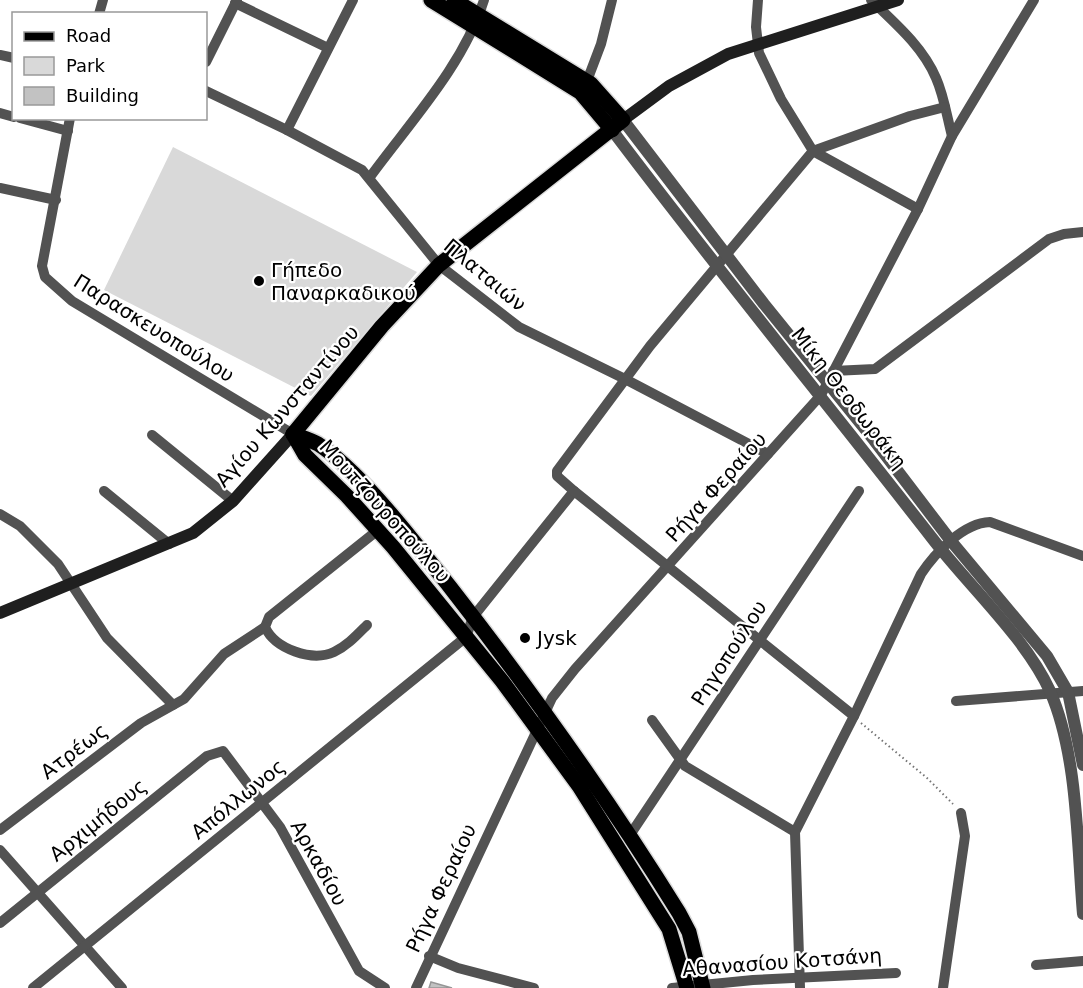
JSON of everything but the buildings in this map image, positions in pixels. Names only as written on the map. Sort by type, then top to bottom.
[{"type":"main road","name":"Μίκη Θεοδωράκη","points":[[431,0],[479,14],[617,125]]},
{"type":"main road","name":"Μίκη Θεοδωράκη","points":[[454,0],[587,81],[607,100],[617,125]]},
{"type":"main road","points":[[617,125],[669,86],[704,66],[875,4],[898,0]]},
{"type":"main road","name":"Αγίου Κωνσταντίνου","points":[[0,613],[169,544],[204,526],[233,501],[293,434],[382,326],[439,265],[617,125]]},
{"type":"main road","name":"Μουτζουροπούλου","points":[[293,434],[305,454],[378,530],[537,728],[599,815],[663,918],[690,987]]},
{"type":"main road","name":"Μουτζουροπούλου","points":[[293,434],[317,444],[355,477],[412,540],[544,712],[630,835],[687,928],[690,987]]},
{"type":"street","points":[[287,130],[353,0]]},
{"type":"street","points":[[587,81],[601,44],[612,0]]},
{"type":"street","points":[[758,0],[757,45],[768,73],[813,151],[918,209]]},
{"type":"street","name":"Ρήγα Φεραίου","points":[[416,988],[544,712],[571,673],[820,395],[918,209],[952,136],[1034,0]]},
{"type":"street","points":[[207,60],[236,2],[328,48]]},
{"type":"street","points":[[875,4],[926,60],[936,77],[952,136]]},
{"type":"street","points":[[370,177],[459,56],[479,14]]},
{"type":"street","name":"Πλαταιών","points":[[207,92],[351,163],[370,177],[439,265],[519,327],[625,379],[768,454]]},
{"type":"street","points":[[854,716],[758,641],[669,565],[574,491],[557,476],[557,471],[625,379],[813,151],[910,116],[945,107]]},
{"type":"street","points":[[27,120],[68,131]]},
{"type":"street","name":"Παρασκευοπούλου","points":[[70,120],[42,266],[45,278],[146,348],[293,434]]},
{"type":"street","name":"Μίκη Θεοδωράκη","points":[[617,125],[830,377],[946,545],[1019,643],[1051,693],[1078,808],[1083,914]]},
{"type":"street","name":"Μίκη Θεοδωράκη","points":[[617,125],[717,266],[820,395],[946,545],[1037,643],[1068,692],[1083,765]]},
{"type":"street","points":[[0,188],[56,200]]},
{"type":"street","points":[[830,377],[875,369],[1049,240],[1064,234],[1083,232]]},
{"type":"street","points":[[152,435],[233,501]]},
{"type":"street","points":[[104,491],[169,544]]},
{"type":"street","points":[[466,637],[473,617],[574,491]]},
{"type":"street","name":"Ρηγοπούλου","points":[[630,835],[859,491]]},
{"type":"street","points":[[0,514],[20,526],[51,556],[107,638],[173,705]]},
{"type":"street","points":[[799,983],[795,832],[854,716],[916,584],[928,564],[946,545],[977,525],[990,522],[1083,556]]},
{"type":"street","name":"Ατρέως","points":[[0,830],[141,723],[184,699],[224,654],[265,627],[269,617],[378,530]]},
{"type":"street","points":[[265,627],[269,636],[282,646],[309,655],[321,655],[343,647],[366,625]]},
{"type":"street","name":"Απόλλωνος","points":[[40,986],[85,946],[466,637]]},
{"type":"street","points":[[956,701],[1083,691]]},
{"type":"street","points":[[652,720],[679,761],[795,832]]},
{"type":"street","name":"Αρκαδίου","points":[[223,751],[263,802],[352,960],[367,979],[385,988]]},
{"type":"street","name":"Αρχιμήδους","points":[[0,923],[207,756],[223,751]]},
{"type":"street","points":[[943,988],[966,836],[961,813]]},
{"type":"street","points":[[0,850],[122,988]]},
{"type":"street","points":[[429,956],[468,971],[534,988]]},
{"type":"street","points":[[1036,965],[1083,961]]},
{"type":"street","name":"Αθανασίου Κοτσάνη","points":[[690,987],[799,983],[896,973]]},
{"type":"path","points":[[854,716],[927,778],[961,813]]},
{"type":"green space","name":"Γήπεδο Παναρκαδικού","points":[[173,147],[417,272],[311,396],[104,290]]},
{"type":"place","name":"Γήπεδο Παναρκαδικού","points":[[259,281]]},
{"type":"place","name":"Jysk","points":[[525,638]]}]
